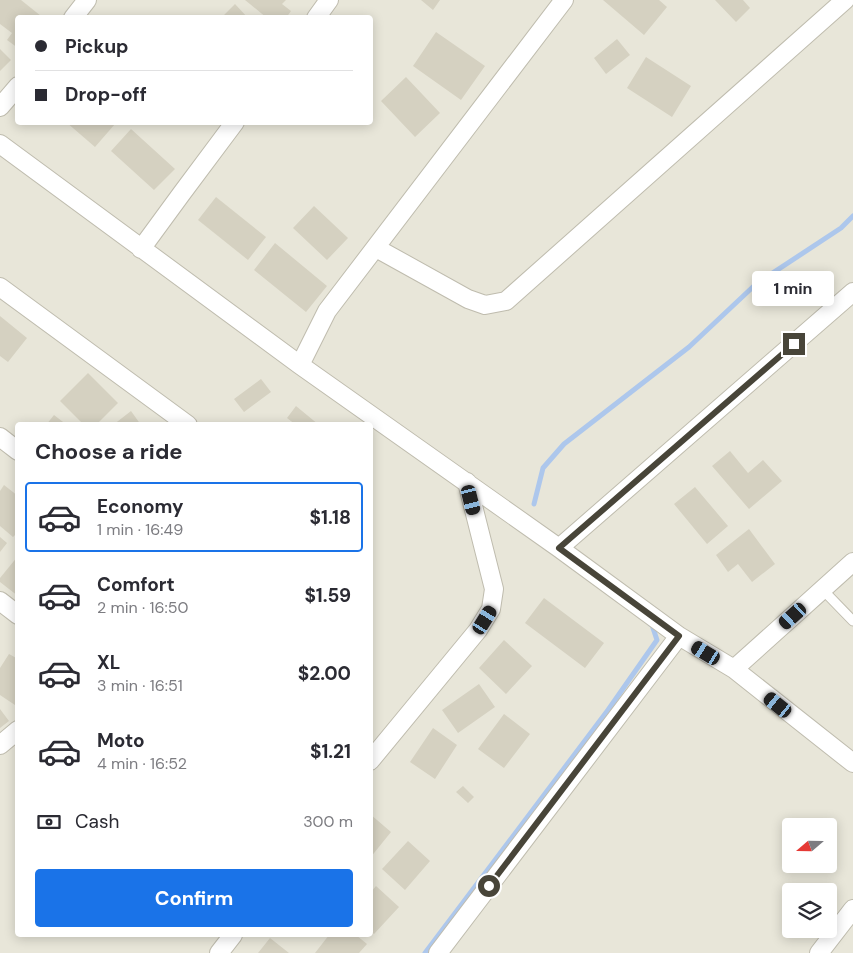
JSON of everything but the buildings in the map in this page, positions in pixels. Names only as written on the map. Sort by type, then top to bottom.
[{"type":"street","points":[[75,15],[87,0]]},
{"type":"street","points":[[318,15],[329,0]]},
{"type":"street","points":[[300,364],[326,311],[564,0]]},
{"type":"street","points":[[376,248],[468,299],[485,305],[506,300],[845,0]]},
{"type":"street","points":[[0,107],[15,90]]},
{"type":"street","points":[[141,249],[234,125]]},
{"type":"street","points":[[0,144],[300,364],[364,419]]},
{"type":"street","points":[[0,287],[184,422]]},
{"type":"street","points":[[559,548],[853,292]]},
{"type":"street","points":[[373,425],[467,482],[679,636],[734,669],[853,763]]},
{"type":"street","points":[[0,438],[15,449]]},
{"type":"street","points":[[373,757],[478,630],[492,609],[494,590],[467,482]]},
{"type":"street","points":[[734,669],[853,562]]},
{"type":"street","points":[[0,601],[15,613]]},
{"type":"street","points":[[442,952],[679,636]]},
{"type":"street","points":[[0,744],[15,732]]},
{"type":"street","points":[[819,953],[853,909]]},
{"type":"street","points":[[219,953],[231,937]]},
{"type":"lane","points":[[822,589],[853,621]]},
{"type":"shaded area","points":[[0,0],[853,0],[853,953],[0,953]]},
{"type":"waterway","points":[[534,504],[543,468],[564,444],[689,347],[756,284],[841,228],[853,216]]},
{"type":"waterway","points":[[425,953],[608,710],[657,640],[650,624]]},
{"type":"route","points":[[489,886],[679,636],[559,548],[794,344]]}]
